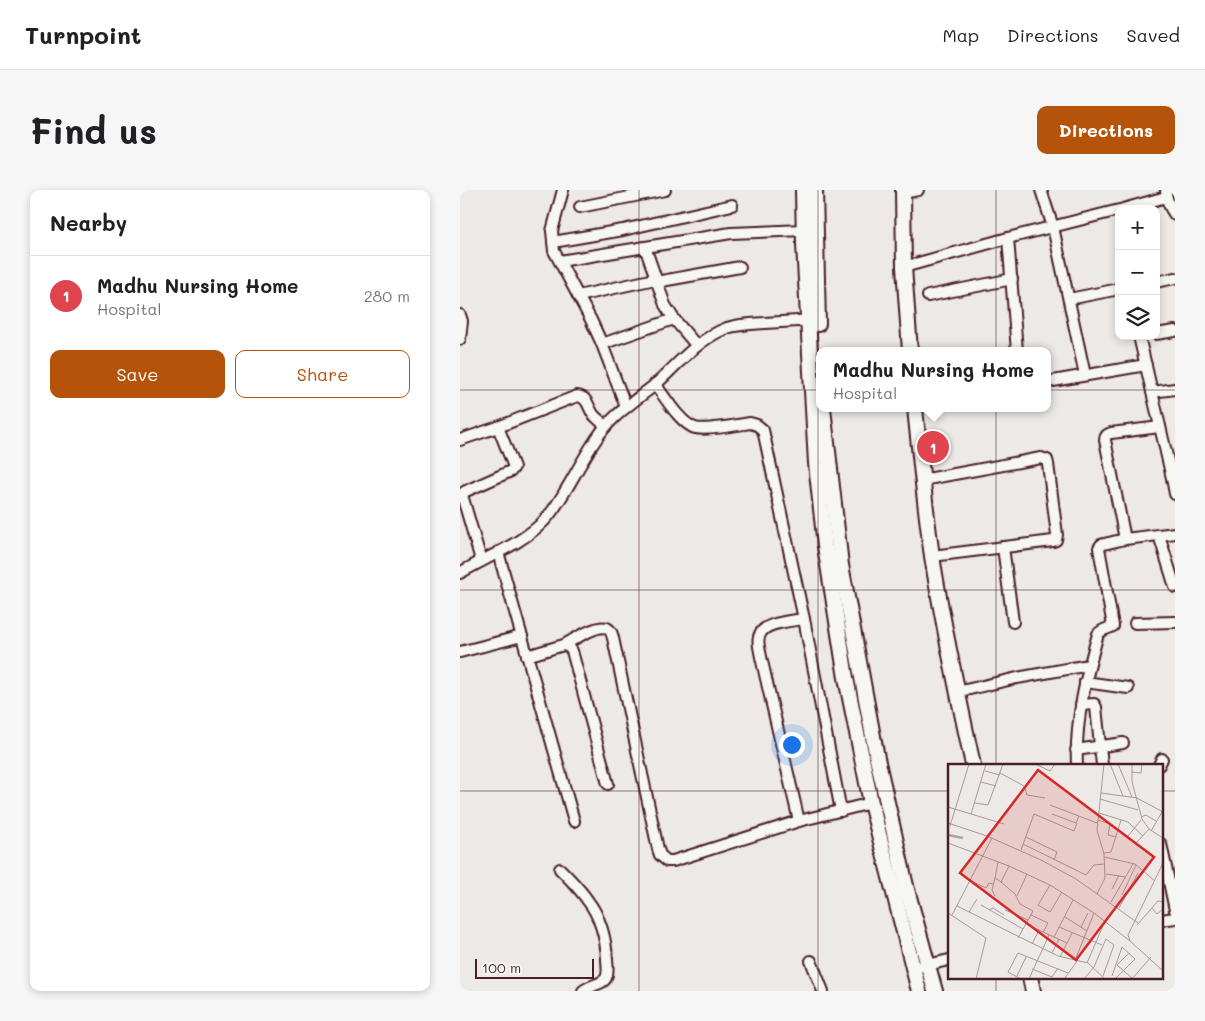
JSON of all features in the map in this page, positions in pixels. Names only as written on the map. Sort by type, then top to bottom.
[{"type":"main road","points":[[803,190],[804,230],[817,347]]},
{"type":"main road","points":[[815,190],[813,320],[816,463],[825,546],[846,678],[871,802],[919,991]]},
{"type":"main road","points":[[903,192],[904,268],[910,347]]},
{"type":"main road","points":[[823,412],[841,565],[877,758],[906,886],[935,991]]},
{"type":"main road","points":[[915,412],[932,556],[957,692],[973,764]]},
{"type":"main road","points":[[1030,978],[1033,991]]},
{"type":"street","points":[[564,190],[552,231],[554,251],[602,344],[626,407]]},
{"type":"street","points":[[580,207],[665,190]]},
{"type":"street","points":[[903,192],[918,190]]},
{"type":"street","points":[[1041,190],[1053,227],[1085,375]]},
{"type":"street","points":[[1134,205],[1166,194],[1169,206],[1175,215]]},
{"type":"street","points":[[552,242],[623,230],[732,205]]},
{"type":"street","points":[[904,268],[1008,238],[1115,211]]},
{"type":"street","points":[[560,261],[731,233],[804,230]]},
{"type":"street","points":[[1008,238],[1017,347]]},
{"type":"street","points":[[644,247],[665,305],[674,319],[697,346]]},
{"type":"street","points":[[578,296],[656,280],[740,267]]},
{"type":"street","points":[[1160,281],[1175,278]]},
{"type":"street","points":[[928,296],[1012,279]]},
{"type":"street","points":[[1069,299],[1115,290]]},
{"type":"street","points":[[460,315],[462,321],[460,339]]},
{"type":"street","points":[[602,344],[674,319]]},
{"type":"street","points":[[460,573],[512,544],[544,522],[554,510],[588,451],[606,426],[618,413],[656,384],[697,346],[712,335],[742,324],[813,320]]},
{"type":"street","points":[[1160,333],[1175,330]]},
{"type":"street","points":[[1142,340],[1146,366],[1160,427],[1171,454],[1175,494]]},
{"type":"street","points":[[1051,381],[1146,366]]},
{"type":"street","points":[[656,384],[682,420],[689,425],[696,428],[706,428],[750,423],[757,425],[763,430],[804,619],[841,811]]},
{"type":"street","points":[[1152,392],[1175,389]]},
{"type":"street","points":[[460,440],[578,396],[582,396],[585,399],[595,416],[606,426]]},
{"type":"street","points":[[482,560],[462,495],[466,491],[511,471],[514,467],[498,426]]},
{"type":"street","points":[[1125,539],[1105,437],[1111,433],[1160,427]]},
{"type":"street","points":[[922,480],[1041,458],[1044,458],[1048,464],[1057,535],[1056,540],[932,556]]},
{"type":"street","points":[[1077,764],[1078,727],[1085,682],[1098,634],[1102,630],[1113,626],[1099,548],[1101,545],[1125,539],[1175,533]]},
{"type":"street","points":[[1159,535],[1175,588]]},
{"type":"street","points":[[1003,547],[1013,622]]},
{"type":"street","points":[[498,552],[574,821]]},
{"type":"street","points":[[799,821],[758,645],[759,635],[764,628],[804,619]]},
{"type":"street","points":[[1135,623],[1175,622]]},
{"type":"street","points":[[527,656],[564,645],[593,630],[607,628],[611,631],[658,848],[662,858],[667,861],[673,861],[799,821],[871,802]]},
{"type":"street","points":[[460,652],[522,636]]},
{"type":"street","points":[[564,645],[572,651],[608,784]]},
{"type":"street","points":[[957,692],[1017,678],[1090,665]]},
{"type":"street","points":[[1085,682],[1128,688]]},
{"type":"street","points":[[1081,705],[1094,704],[1096,707],[1102,764]]},
{"type":"street","points":[[1076,750],[1123,743]]},
{"type":"street","points":[[1162,848],[1175,910]]},
{"type":"street","points":[[560,869],[589,901],[595,911],[602,930],[607,956],[607,976],[604,981],[590,986],[583,991]]},
{"type":"street","points":[[1162,920],[1175,918]]},
{"type":"street","points":[[914,968],[948,960]]},
{"type":"street","points":[[811,961],[822,991]]},
{"type":"place","name":"Madhu Nursing Home","points":[[933,447]]}]
